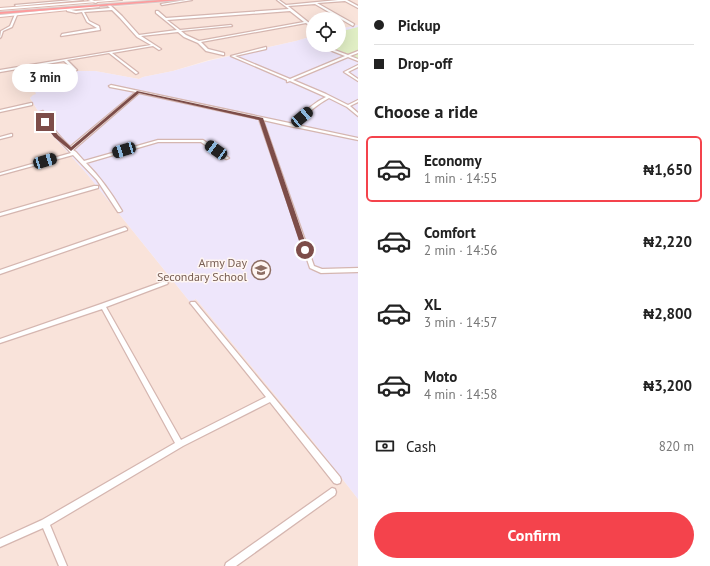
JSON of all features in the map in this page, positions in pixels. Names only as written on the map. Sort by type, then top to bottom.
[{"type":"highway","points":[[0,12],[153,0]]},
{"type":"highway","points":[[0,12],[110,7],[179,0]]},
{"type":"main road","points":[[0,12],[120,0]]},
{"type":"main road","points":[[0,12],[16,14],[110,7]]},
{"type":"street","points":[[16,5],[82,0]]},
{"type":"street","points":[[89,0],[96,2]]},
{"type":"street","points":[[162,4],[192,0]]},
{"type":"street","points":[[278,0],[306,22]]},
{"type":"street","points":[[285,6],[345,0],[358,7]]},
{"type":"street","points":[[315,3],[353,25]]},
{"type":"street","points":[[68,10],[82,11],[110,7],[121,16],[138,36],[160,50]]},
{"type":"street","points":[[165,19],[291,10]]},
{"type":"street","points":[[62,35],[99,29],[88,21],[82,11]]},
{"type":"street","points":[[157,12],[184,36],[199,42],[207,50],[223,54]]},
{"type":"street","points":[[0,36],[2,31],[11,26],[16,14]]},
{"type":"street","points":[[199,42],[306,22]]},
{"type":"street","points":[[138,36],[231,26]]},
{"type":"street","points":[[0,71],[153,45]]},
{"type":"street","points":[[265,48],[232,56],[288,81],[329,97],[348,106],[358,115]]},
{"type":"street","points":[[337,52],[358,60]]},
{"type":"street","points":[[288,81],[358,52]]},
{"type":"street","points":[[110,53],[136,73]]},
{"type":"street","points":[[65,60],[75,70]]},
{"type":"street","points":[[358,66],[346,72],[358,80]]},
{"type":"street","points":[[111,86],[358,139]]},
{"type":"street","points":[[0,174],[73,151],[138,92]]},
{"type":"street","points":[[294,126],[322,100],[329,97]]},
{"type":"street","points":[[348,106],[358,101]]},
{"type":"street","points":[[0,111],[31,104]]},
{"type":"street","points":[[42,112],[45,122],[56,136],[84,162],[104,185],[120,212]]},
{"type":"street","points":[[261,119],[312,267],[321,271],[358,270]]},
{"type":"street","points":[[0,138],[11,136]]},
{"type":"street","points":[[84,162],[158,141],[202,141],[227,158]]},
{"type":"street","points":[[0,216],[96,187]]},
{"type":"street","points":[[0,272],[125,229]]},
{"type":"street","points":[[0,342],[165,283]]},
{"type":"street","points":[[193,303],[337,480]]},
{"type":"street","points":[[103,306],[180,444]]},
{"type":"street","points":[[0,543],[45,523],[180,444],[271,398]]},
{"type":"street","points":[[229,566],[332,492]]},
{"type":"street","points":[[45,523],[63,566]]},
{"type":"shaded area","points":[[0,0],[104,0],[0,8]]},
{"type":"shaded area","points":[[193,0],[358,0],[358,25],[346,28],[346,12],[306,12],[306,38],[209,60],[139,79],[95,71],[32,85],[37,94],[30,98],[45,127],[87,174],[190,302],[196,299],[312,440],[358,499],[358,566],[0,566],[0,17]]},
{"type":"shaded area","name":"Army Day Secondary School","points":[[358,25],[358,499],[312,440],[196,299],[190,302],[87,174],[45,127],[30,98],[36,94],[32,85],[58,80],[59,78],[74,71],[95,71],[139,79],[306,38],[306,52],[346,52],[346,28]]},
{"type":"green space","points":[[358,27],[358,58],[342,52],[346,52],[346,30]]},
{"type":"place","name":"Army Day Secondary School","points":[[261,270]]},
{"type":"route","points":[[45,122],[56,136],[71,149],[138,92],[261,119],[305,250]]}]
